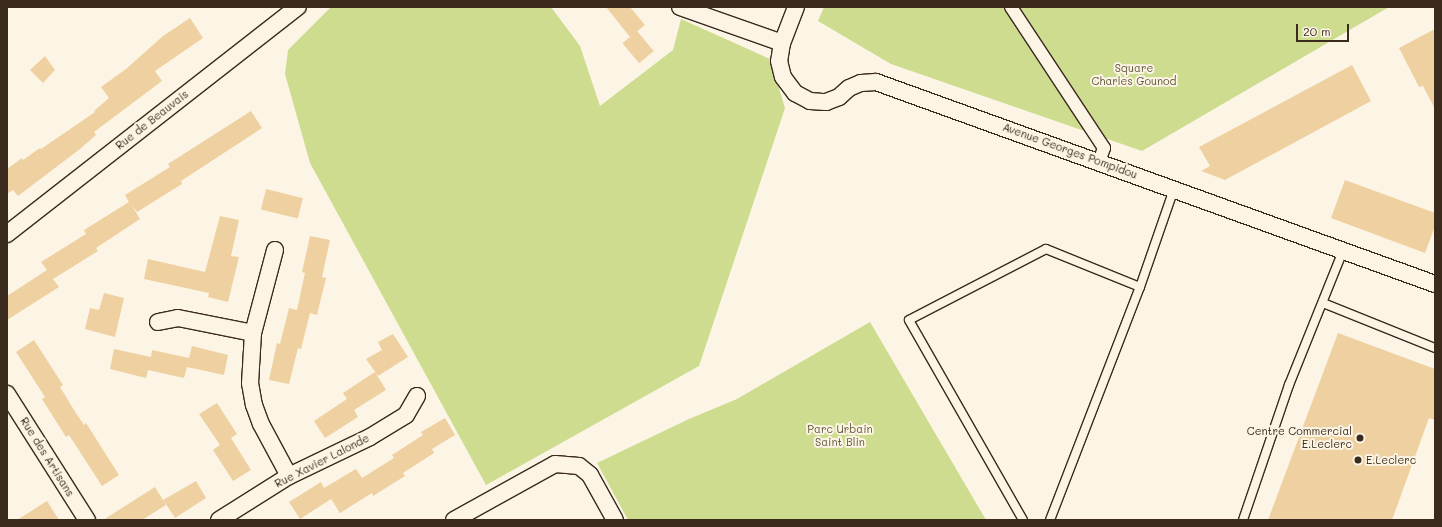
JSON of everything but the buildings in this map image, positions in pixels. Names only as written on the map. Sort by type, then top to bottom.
[{"type":"street","name":"Rue de Beauvais","points":[[7,234],[298,7]]},
{"type":"street","points":[[680,7],[782,43]]},
{"type":"street","name":"Avenue Georges Pompidou","points":[[796,7],[782,43],[779,61],[783,77],[795,93],[810,101],[826,102],[839,97],[849,88],[861,83],[876,82],[1435,284]]},
{"type":"street","points":[[1010,7],[1104,148],[1099,162]]},
{"type":"street","points":[[274,250],[253,333],[250,382],[254,405],[261,424],[289,476]]},
{"type":"street","points":[[158,322],[178,318],[253,333]]},
{"type":"street","name":"Rue des Artisans","points":[[7,394],[87,520]]},
{"type":"street","name":"Rue Xavier Lalonde","points":[[219,520],[289,476],[370,437],[406,415],[417,396]]},
{"type":"street","points":[[454,520],[555,464],[579,466],[590,474],[615,520]]},
{"type":"lane","points":[[1050,520],[1140,287],[1174,189]]},
{"type":"lane","points":[[1023,520],[909,320],[1046,248],[1140,287]]},
{"type":"lane","points":[[1243,520],[1289,385],[1343,251]]},
{"type":"lane","points":[[1323,303],[1435,348]]},
{"type":"green space","points":[[331,7],[551,7],[580,46],[600,106],[673,50],[681,19],[770,59],[785,108],[699,366],[486,485],[310,163],[285,74],[288,50]]},
{"type":"green space","name":"Square Charles Gounod","points":[[824,7],[1389,7],[1142,151],[891,64],[818,21]]},
{"type":"green space","name":"Parc Urbain Saint Blin","points":[[870,322],[986,520],[628,520],[597,463],[689,419],[737,399]]},
{"type":"place","name":"Centre Commercial E.Leclerc","points":[[1360,438]]},
{"type":"place","name":"E.Leclerc","points":[[1358,460]]}]
